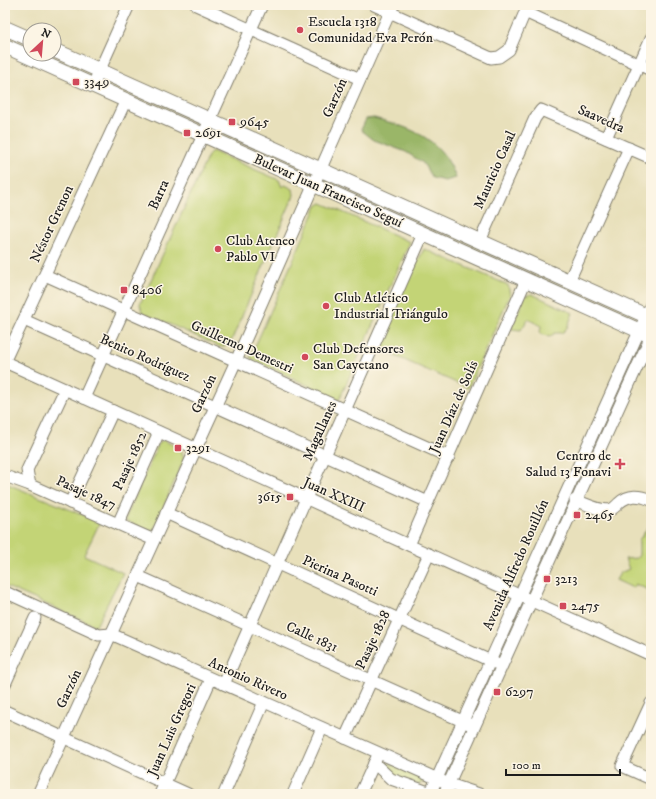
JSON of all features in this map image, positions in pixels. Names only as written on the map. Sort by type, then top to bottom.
[{"type":"main road","points":[[5,28],[22,35]]},
{"type":"main road","name":"Bulevar Juan Francisco Seguí","points":[[5,46],[648,335]]},
{"type":"main road","name":"Bulevar Juan Francisco Seguí","points":[[62,54],[569,281],[649,313]]},
{"type":"street","points":[[93,85],[129,5]]},
{"type":"street","points":[[196,5],[360,80]]},
{"type":"street","name":"Barra","points":[[84,398],[262,5]]},
{"type":"street","points":[[374,5],[392,9],[481,54],[498,57],[508,50],[527,8],[651,70]]},
{"type":"street","name":"Garzón","points":[[38,794],[236,361],[319,169],[392,9]]},
{"type":"street","points":[[606,138],[651,38]]},
{"type":"street","name":"Néstor Grenon","points":[[5,361],[126,100]]},
{"type":"street","name":"Saavedra","points":[[539,112],[546,111],[651,158]]},
{"type":"street","name":"Mauricio Casal","points":[[480,241],[539,112]]},
{"type":"street","points":[[569,281],[629,148]]},
{"type":"street","name":"Magallanes","points":[[224,684],[423,234]]},
{"type":"street","name":"Guillermo Demestri","points":[[45,275],[448,457]]},
{"type":"street","name":"Juan Díaz de Solís","points":[[409,545],[526,280]]},
{"type":"street","name":"Avenida Alfredo Rouillón","points":[[446,789],[648,335],[649,313]]},
{"type":"street","name":"Benito Rodríguez","points":[[24,320],[428,502]]},
{"type":"street","name":"Avenida Alfredo Rouillón","points":[[431,794],[436,779],[519,595],[648,335]]},
{"type":"street","name":"Juan XXIII","points":[[5,361],[651,655]]},
{"type":"street","points":[[30,485],[27,470],[65,389]]},
{"type":"street","points":[[70,503],[113,411]]},
{"type":"street","name":"Pasaje 1852","points":[[118,524],[159,432]]},
{"type":"street","name":"Pasaje 1847","points":[[5,476],[30,485],[154,540]]},
{"type":"street","points":[[575,500],[606,510],[612,509],[625,498],[634,495],[642,496],[651,500]]},
{"type":"street","name":"Pierina Pasotti","points":[[166,513],[501,665]]},
{"type":"street","name":"Pasaje 1828","points":[[345,738],[429,554]]},
{"type":"street","name":"Calle 1831","points":[[138,576],[473,726]]},
{"type":"street","name":"Antonio Rivero","points":[[5,592],[99,635],[111,634],[345,738],[376,758],[436,779],[446,789],[479,794]]},
{"type":"street","points":[[5,684],[35,618]]},
{"type":"street","name":"Juan Luis Gregori","points":[[160,794],[211,679]]},
{"type":"street","points":[[224,794],[264,702]]},
{"type":"street","points":[[651,703],[647,721],[622,766],[651,779]]},
{"type":"street","points":[[5,711],[188,794]]},
{"type":"street","points":[[293,794],[322,728]]},
{"type":"street","points":[[360,794],[376,758]]},
{"type":"street","name":"Antonio Rivero","points":[[376,758],[391,779],[431,794]]},
{"type":"green space","points":[[374,118],[413,131],[434,144],[443,153],[456,178],[445,181],[432,178],[423,163],[406,152],[374,140],[361,130],[366,119]]},
{"type":"green space","name":"Club Ateneo Pablo VI","points":[[212,151],[279,180],[282,187],[285,185],[293,189],[294,195],[230,344],[221,347],[142,312],[140,304],[208,156]]},
{"type":"green space","points":[[322,203],[410,242],[339,400],[250,358],[317,206]]},
{"type":"green space","points":[[424,249],[508,285],[510,295],[468,388],[379,349],[402,293]]},
{"type":"green space","points":[[532,294],[573,313],[567,328],[562,333],[555,333],[549,337],[540,333],[541,326],[528,319],[521,330],[511,329],[525,296]]},
{"type":"green space","points":[[163,440],[181,449],[184,459],[154,529],[150,531],[126,521],[126,517],[159,443]]},
{"type":"green space","points":[[5,483],[100,522],[84,555],[123,573],[96,626],[5,586]]},
{"type":"green space","points":[[649,526],[651,527],[651,591],[635,584],[633,588],[616,580],[620,573],[629,569],[625,559],[637,558],[639,555],[639,540]]},
{"type":"green space","points":[[383,761],[423,777],[422,783],[419,785],[392,776],[380,762]]},
{"type":"place","name":"Escuela 1318 Comunidad Eva Perón","points":[[300,30]]},
{"type":"place","name":"3349","points":[[76,82]]},
{"type":"place","name":"9645","points":[[232,122]]},
{"type":"place","name":"2691","points":[[187,133]]},
{"type":"place","name":"Club Ateneo Pablo VI","points":[[218,249]]},
{"type":"place","name":"8406","points":[[124,290]]},
{"type":"place","name":"Club Atlético Industrial Triángulo","points":[[326,306]]},
{"type":"place","name":"Club Defensores San Cayetano","points":[[305,357]]},
{"type":"place","name":"3291","points":[[178,448]]},
{"type":"place","name":"Centro de Salud 13 Fonavi","points":[[620,464]]},
{"type":"place","name":"3615","points":[[290,497]]},
{"type":"place","name":"2465","points":[[577,515]]},
{"type":"place","name":"3213","points":[[547,579]]},
{"type":"place","name":"2475","points":[[563,606]]},
{"type":"place","name":"6297","points":[[497,692]]}]
